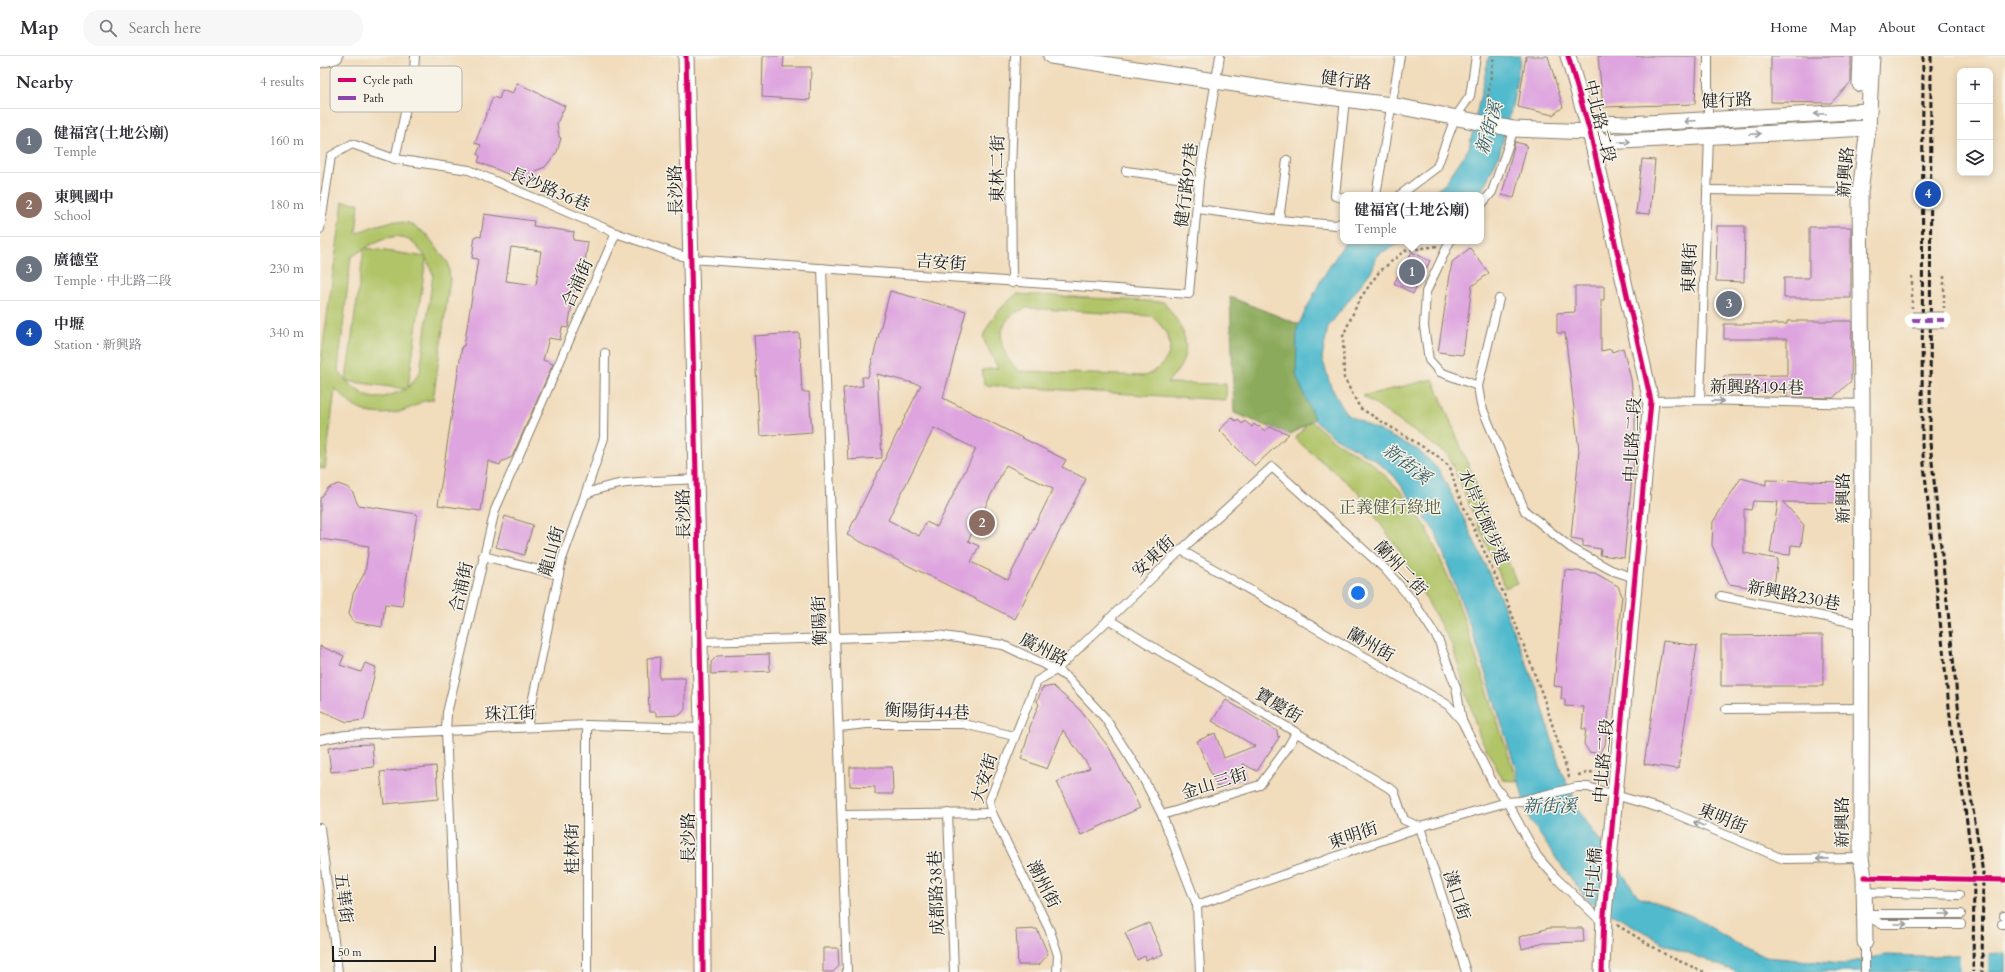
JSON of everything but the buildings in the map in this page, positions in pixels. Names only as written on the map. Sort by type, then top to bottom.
[{"type":"street","points":[[320,60],[335,56]]},
{"type":"street","name":"長沙路","points":[[686,56],[702,728],[703,972]]},
{"type":"street","name":"健行路","points":[[1051,56],[1096,59],[1216,80],[1392,105],[1512,128],[1590,132],[1604,142],[1638,142],[1709,136],[1868,128]]},
{"type":"street","name":"中北路二段","points":[[1568,56],[1590,132],[1651,401],[1611,833]]},
{"type":"street","points":[[1861,56],[1864,111]]},
{"type":"street","points":[[1864,111],[1872,56]]},
{"type":"street","name":"健行路","points":[[1590,132],[1600,124],[1708,120],[1864,111]]},
{"type":"street","name":"新興路","points":[[1864,111],[1868,128],[1860,192],[1862,404],[1861,858],[1864,892],[1865,942]]},
{"type":"street","points":[[1912,320],[1944,320]]},
{"type":"street","name":"中北橋","points":[[1604,919],[1611,833]]},
{"type":"street","points":[[1602,972],[1604,919]]},
{"type":"lane","points":[[414,66],[415,56]]},
{"type":"lane","name":"東林二街","points":[[1012,283],[1011,172],[1014,56]]},
{"type":"lane","name":"健行路97巷","points":[[1189,294],[1200,181],[1220,56]]},
{"type":"lane","points":[[1377,192],[1400,56]]},
{"type":"lane","points":[[1404,192],[1437,167],[1462,119],[1470,96],[1476,56]]},
{"type":"lane","points":[[1708,56],[1708,120]]},
{"type":"lane","points":[[1340,197],[1335,196],[1345,99]]},
{"type":"lane","points":[[395,159],[405,112]]},
{"type":"lane","points":[[1484,201],[1492,192],[1512,128]]},
{"type":"lane","name":"東興街","points":[[1700,400],[1709,136]]},
{"type":"lane","name":"長沙路36巷","points":[[320,229],[331,156],[352,144],[395,159],[469,170],[616,233],[691,258]]},
{"type":"lane","points":[[1279,220],[1288,160]]},
{"type":"lane","points":[[1126,171],[1200,181]]},
{"type":"lane","points":[[1707,190],[1860,192]]},
{"type":"lane","points":[[1198,209],[1279,220],[1336,225],[1340,223]]},
{"type":"lane","name":"合浦街","points":[[457,972],[446,731],[447,713],[494,510],[616,233]]},
{"type":"lane","points":[[1448,244],[1426,292],[1424,326],[1430,360],[1440,372],[1478,386]]},
{"type":"lane","name":"吉安街","points":[[691,258],[1012,283],[1189,294]]},
{"type":"lane","name":"衡陽街","points":[[822,268],[847,972]]},
{"type":"lane","points":[[1499,299],[1478,386],[1481,405],[1525,511],[1571,548],[1611,570],[1635,578]]},
{"type":"lane","name":"龍山街","points":[[527,727],[562,558],[604,438],[605,353]]},
{"type":"lane","name":"新興路194巷","points":[[1651,401],[1700,400],[1862,404]]},
{"type":"lane","name":"安東街","points":[[1056,670],[1108,618],[1272,467]]},
{"type":"lane","name":"蘭州二街","points":[[1272,467],[1384,568],[1414,601],[1438,639],[1456,687],[1462,721]]},
{"type":"lane","points":[[585,495],[598,488],[626,484],[696,479]]},
{"type":"lane","name":"蘭州街","points":[[1181,550],[1448,706],[1462,721],[1494,786],[1507,802],[1537,856],[1556,878],[1604,919]]},
{"type":"lane","points":[[483,556],[559,575]]},
{"type":"lane","name":"新興路230巷","points":[[1720,596],[1861,624]]},
{"type":"lane","name":"寶慶街","points":[[1108,618],[1394,791],[1404,820],[1420,827]]},
{"type":"lane","name":"廣州路","points":[[700,642],[937,635],[1003,645],[1056,670],[1068,678],[1105,718],[1142,776],[1162,815],[1197,905],[1200,972]]},
{"type":"lane","name":"大安街","points":[[842,815],[948,813],[992,814],[989,802],[1037,681],[1056,670]]},
{"type":"lane","points":[[1726,709],[1862,708]]},
{"type":"lane","name":"衡陽街44巷","points":[[839,727],[867,724],[964,724],[1014,736]]},
{"type":"lane","name":"珠江街","points":[[320,740],[346,735],[527,727],[587,726],[702,728]]},
{"type":"lane","name":"桂林街","points":[[587,726],[587,972]]},
{"type":"lane","name":"金山三街","points":[[1162,815],[1260,785],[1288,747],[1296,733]]},
{"type":"lane","name":"東明街","points":[[1197,905],[1420,827],[1507,802],[1520,801],[1577,787],[1588,787],[1666,810],[1783,859],[1861,858]]},
{"type":"lane","name":"成都路38巷","points":[[948,813],[954,972]]},
{"type":"lane","name":"潮州街","points":[[992,814],[1050,931],[1058,955],[1057,972]]},
{"type":"lane","name":"漢口街","points":[[1420,827],[1466,972]]},
{"type":"lane","name":"五華街","points":[[320,828],[322,855],[338,972]]},
{"type":"lane","points":[[1864,892],[1959,895]]},
{"type":"lane","points":[[1864,914],[1961,914]]},
{"type":"lane","points":[[1864,914],[1881,924],[1961,924]]},
{"type":"lane","points":[[1865,942],[1865,972]]},
{"type":"path","points":[[1487,103],[1494,56]]},
{"type":"path","points":[[1912,276],[1912,320]]},
{"type":"path","points":[[1944,276],[1944,320]]},
{"type":"path","points":[[1604,919],[1668,956],[1704,972]]},
{"type":"green space","points":[[343,202],[359,203],[356,233],[393,221],[409,223],[427,235],[448,263],[450,279],[433,400],[422,402],[398,412],[378,414],[356,407],[335,389],[325,469],[320,468],[320,367]],"holes":[[[397,236],[412,241],[426,257],[365,248],[382,239]],[[364,249],[345,380],[338,370],[351,257]],[[426,258],[433,274],[420,372],[408,388]],[[346,381],[406,389],[381,398],[374,398],[355,388]]]},
{"type":"green space","points":[[1017,294],[1164,302],[1175,317],[1183,332],[1186,347],[1180,368],[1167,383],[1226,384],[1226,400],[984,385],[982,370],[998,368],[983,338],[989,325],[1001,308]],"holes":[[[1026,308],[1151,316],[1160,324],[1166,333],[1170,349],[1168,356],[1163,363],[1145,376],[1019,371],[1008,359],[1002,344],[1001,336],[1006,322],[1014,314]]]},
{"type":"green space","points":[[1230,297],[1308,328],[1323,413],[1290,435],[1234,413]]},
{"type":"green space","name":"正義健行綠地","points":[[1433,379],[1517,583],[1505,588],[1448,455],[1363,396]]},
{"type":"green space","name":"正義健行綠地","points":[[1310,420],[1334,441],[1372,463],[1402,492],[1426,527],[1454,590],[1517,781],[1503,780],[1479,735],[1452,645],[1397,547],[1356,490],[1295,439]]},
{"type":"water","name":"新街溪","points":[[1489,56],[1521,56],[1512,106],[1499,155],[1481,192],[1434,192],[1444,185],[1469,148]]},
{"type":"water","name":"新街溪","points":[[1344,244],[1401,244],[1378,254],[1372,270],[1328,327],[1322,358],[1331,387],[1346,414],[1418,450],[1439,470],[1464,519],[1500,597],[1539,695],[1561,771],[1582,815],[1638,896],[1692,916],[1736,943],[1765,957],[1842,964],[1885,955],[1929,956],[2005,953],[2005,972],[1737,972],[1665,944],[1588,900],[1560,864],[1528,817],[1515,766],[1474,637],[1436,533],[1394,476],[1375,460],[1334,437],[1315,421],[1296,375],[1297,328],[1321,280]]},
{"type":"pier","points":[[1989,952],[1989,972],[1960,972],[1960,953]]},
{"type":"railway","points":[[1923,56],[1922,445],[1952,736],[1964,801],[1974,874],[1973,972]]},
{"type":"railway","points":[[1931,56],[1930,443],[1961,733],[1983,873],[1982,972]]},
{"type":"marked path","points":[[1912,320],[1944,320]]},
{"type":"cycle path","points":[[686,56],[702,728],[703,972]]},
{"type":"cycle path","points":[[1568,56],[1590,132],[1651,401],[1604,915],[1602,972]]},
{"type":"cycle path","points":[[1864,877],[2005,880]]},
{"type":"place","name":"中壢","points":[[1928,194]]},
{"type":"place","name":"健福宮(土地公廟)","points":[[1412,272]]},
{"type":"place","name":"廣德堂","points":[[1729,304]]},
{"type":"place","name":"東興國中","points":[[982,523]]}]
